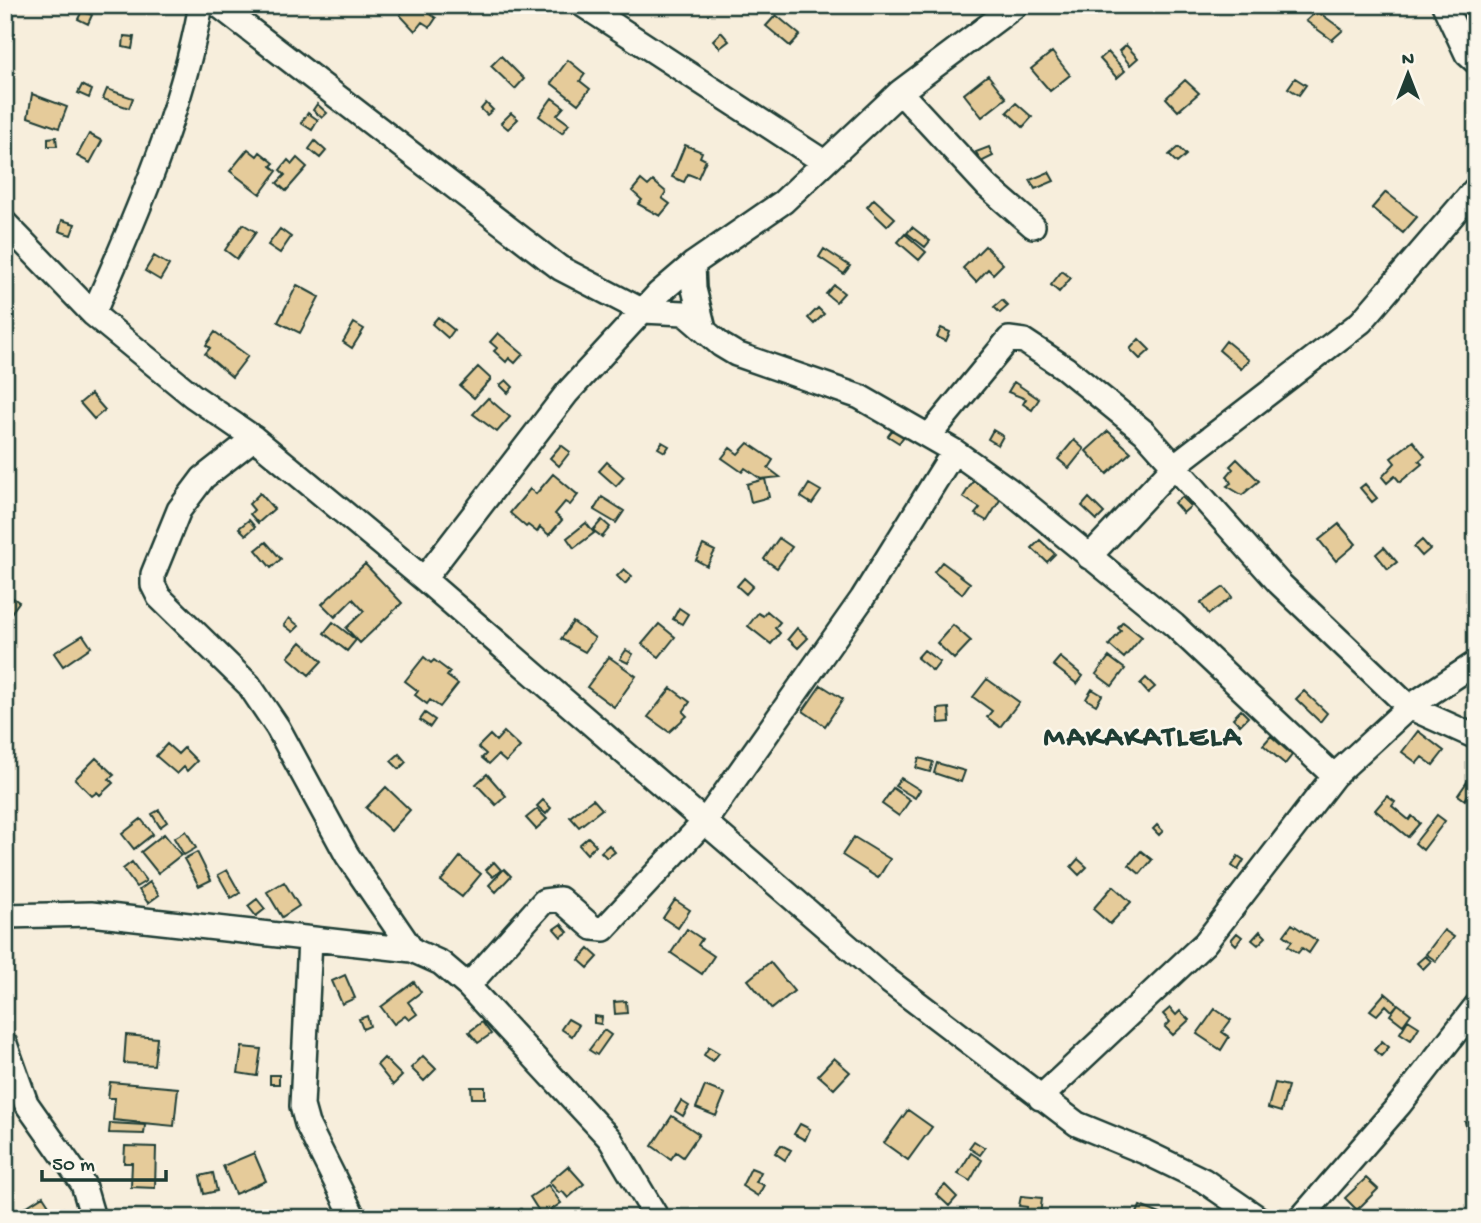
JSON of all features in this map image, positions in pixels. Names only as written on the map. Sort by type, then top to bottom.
[{"type":"street","points":[[93,314],[153,178],[194,44],[201,5]]},
{"type":"street","points":[[218,5],[560,268],[643,311],[684,313],[721,345],[736,354],[860,397],[954,451],[1009,490],[1199,647],[1334,776]]},
{"type":"street","points":[[583,5],[610,13],[824,162]]},
{"type":"street","points":[[1444,5],[1467,54],[1476,62]]},
{"type":"street","points":[[424,579],[567,393],[643,311],[693,264],[783,202],[900,92],[1009,7]]},
{"type":"street","points":[[900,92],[987,187],[1033,226]]},
{"type":"street","points":[[1089,557],[1175,465],[1361,322],[1476,188]]},
{"type":"street","points":[[5,223],[93,314],[194,396],[254,438],[424,579],[706,820],[886,979],[1077,1124],[1146,1152],[1203,1180],[1258,1218]]},
{"type":"street","points":[[693,264],[694,289],[704,329]]},
{"type":"street","points":[[929,436],[1005,343],[1016,338],[1065,368],[1144,432],[1279,583],[1409,707],[1476,737]]},
{"type":"street","points":[[254,438],[203,478],[178,510],[153,574],[153,586],[159,597],[248,685],[278,729],[347,855],[412,950]]},
{"type":"street","points":[[468,986],[544,901],[560,899],[593,928],[604,929],[706,820],[862,599],[954,451]]},
{"type":"street","points":[[1040,1098],[1205,943],[1334,776],[1409,707],[1476,663]]},
{"type":"street","points":[[5,916],[91,914],[412,950],[441,963],[468,986],[610,1139],[657,1218]]},
{"type":"street","points":[[310,939],[302,1106],[307,1124],[354,1218]]},
{"type":"street","points":[[1301,1218],[1400,1104],[1476,1006]]},
{"type":"street","points":[[5,1044],[26,1103],[83,1184],[93,1218]]},
{"type":"building","points":[[407,5],[417,5],[436,18],[430,27],[422,22],[415,31],[400,15]]},
{"type":"building","points":[[82,11],[92,15],[88,24],[78,19]]},
{"type":"building","points":[[1317,11],[1343,30],[1332,40],[1306,21]]},
{"type":"building","points":[[776,15],[800,35],[790,46],[766,26]]},
{"type":"building","points":[[721,32],[729,41],[720,48],[713,40]]},
{"type":"building","points":[[124,36],[134,37],[132,49],[123,47]]},
{"type":"building","points":[[1126,45],[1138,58],[1130,65],[1119,51]]},
{"type":"building","points":[[1052,52],[1070,75],[1050,91],[1031,69]]},
{"type":"building","points":[[1108,52],[1125,71],[1117,78],[1100,59]]},
{"type":"building","points":[[501,56],[524,79],[515,89],[491,66]]},
{"type":"building","points":[[568,60],[585,74],[580,81],[590,89],[578,104],[551,83]]},
{"type":"building","points":[[988,75],[1006,98],[982,117],[964,94]]},
{"type":"building","points":[[1295,78],[1306,85],[1299,95],[1288,88]]},
{"type":"building","points":[[1185,80],[1199,93],[1178,111],[1166,98]]},
{"type":"building","points":[[82,85],[92,90],[89,98],[78,93]]},
{"type":"building","points":[[107,89],[133,98],[129,108],[103,99]]},
{"type":"building","points":[[32,94],[67,107],[59,128],[28,117]]},
{"type":"building","points":[[552,98],[564,107],[557,115],[569,124],[562,133],[539,116]]},
{"type":"building","points":[[486,103],[493,110],[487,115],[481,109]]},
{"type":"building","points":[[1016,103],[1032,117],[1023,127],[1007,112]]},
{"type":"building","points":[[317,104],[327,113],[322,118],[313,110]]},
{"type":"building","points":[[308,113],[318,120],[312,130],[301,123]]},
{"type":"building","points":[[511,113],[518,119],[508,129],[501,123]]},
{"type":"building","points":[[89,134],[102,141],[90,163],[77,156]]},
{"type":"building","points":[[56,137],[57,146],[48,146],[48,138]]},
{"type":"building","points":[[315,141],[326,151],[320,158],[309,149]]},
{"type":"building","points":[[685,145],[702,152],[700,157],[706,160],[698,178],[688,174],[684,182],[672,177]]},
{"type":"building","points":[[989,147],[993,156],[981,162],[976,152]]},
{"type":"building","points":[[1178,147],[1186,155],[1177,163],[1169,155]]},
{"type":"building","points":[[248,149],[257,156],[260,152],[274,163],[271,166],[277,171],[260,194],[230,171]]},
{"type":"building","points":[[297,158],[307,167],[286,191],[277,183],[285,175],[280,170],[288,160],[292,164]]},
{"type":"building","points":[[1049,172],[1054,181],[1035,189],[1030,180]]},
{"type":"building","points":[[641,180],[648,186],[653,181],[666,192],[662,198],[670,204],[660,216],[638,204],[642,200],[632,191]]},
{"type":"building","points":[[1386,192],[1417,217],[1403,233],[1372,208]]},
{"type":"building","points":[[874,199],[895,218],[887,226],[867,207]]},
{"type":"building","points":[[62,220],[75,224],[71,235],[59,231]]},
{"type":"building","points":[[243,224],[256,232],[237,259],[225,250]]},
{"type":"building","points":[[912,227],[930,241],[925,247],[907,233]]},
{"type":"building","points":[[280,229],[291,237],[280,253],[268,245]]},
{"type":"building","points":[[905,234],[926,252],[919,260],[898,242]]},
{"type":"building","points":[[985,246],[1003,264],[993,274],[988,269],[976,282],[963,268]]},
{"type":"building","points":[[824,249],[850,266],[844,274],[819,257]]},
{"type":"building","points":[[154,256],[169,265],[160,280],[145,271]]},
{"type":"building","points":[[1062,271],[1071,278],[1059,292],[1051,285]]},
{"type":"building","points":[[297,285],[319,297],[300,333],[278,322]]},
{"type":"building","points":[[834,285],[844,293],[836,302],[826,294]]},
{"type":"building","points":[[1002,300],[1008,306],[1000,313],[994,307]]},
{"type":"building","points":[[818,308],[824,314],[814,324],[808,318]]},
{"type":"building","points":[[438,317],[454,330],[448,338],[432,324]]},
{"type":"building","points":[[354,323],[364,329],[352,348],[343,342]]},
{"type":"building","points":[[941,328],[950,332],[946,341],[937,337]]},
{"type":"building","points":[[215,332],[248,356],[232,377],[205,354],[210,348],[206,345]]},
{"type":"building","points":[[498,333],[523,354],[515,363],[509,358],[506,362],[494,351],[497,348],[490,342]]},
{"type":"building","points":[[1139,339],[1150,350],[1140,359],[1130,349]]},
{"type":"building","points":[[1226,341],[1249,360],[1241,369],[1219,350]]},
{"type":"building","points":[[478,367],[491,379],[474,398],[460,386]]},
{"type":"building","points":[[506,380],[513,387],[508,393],[500,385]]},
{"type":"building","points":[[1014,382],[1039,399],[1032,410],[1023,404],[1026,399],[1008,392]]},
{"type":"building","points":[[91,394],[105,410],[94,419],[80,403]]},
{"type":"building","points":[[488,398],[510,417],[497,432],[473,414]]},
{"type":"building","points":[[1476,398],[1476,414],[1473,415],[1466,404]]},
{"type":"building","points":[[893,429],[904,436],[899,443],[888,436]]},
{"type":"building","points":[[993,430],[1003,436],[998,445],[988,439]]},
{"type":"building","points":[[1108,431],[1131,452],[1107,474],[1086,451]]},
{"type":"building","points":[[1074,440],[1084,449],[1069,468],[1058,459]]},
{"type":"building","points":[[1413,441],[1425,456],[1419,461],[1422,464],[1400,482],[1395,476],[1387,483],[1382,477],[1395,463],[1391,458]]},
{"type":"building","points":[[662,442],[669,446],[665,452],[658,448]]},
{"type":"building","points":[[748,443],[773,460],[768,468],[780,477],[761,479],[745,468],[742,472],[722,458],[730,448],[738,454]]},
{"type":"building","points":[[561,445],[570,452],[559,466],[550,458]]},
{"type":"building","points":[[1237,459],[1259,481],[1242,495],[1227,486],[1231,483],[1227,476],[1233,469],[1230,466]]},
{"type":"building","points":[[607,462],[624,477],[616,486],[599,471]]},
{"type":"building","points":[[553,474],[578,495],[570,505],[565,502],[555,514],[562,520],[549,535],[540,527],[537,532],[528,525],[526,527],[510,513],[530,489],[536,494]]},
{"type":"building","points":[[975,478],[1003,495],[987,521],[975,514],[980,508],[963,497]]},
{"type":"building","points":[[765,479],[769,497],[751,502],[747,484]]},
{"type":"building","points":[[809,484],[821,491],[812,504],[801,497]]},
{"type":"building","points":[[1365,484],[1377,498],[1372,502],[1360,488]]},
{"type":"building","points":[[260,493],[274,509],[258,523],[250,514],[254,510],[249,504]]},
{"type":"building","points":[[602,497],[624,511],[616,523],[594,510]]},
{"type":"building","points":[[1182,497],[1191,506],[1183,513],[1174,503]]},
{"type":"building","points":[[1089,498],[1104,513],[1097,520],[1082,506]]},
{"type":"building","points":[[249,520],[255,527],[246,535],[239,528]]},
{"type":"building","points":[[602,520],[610,527],[602,537],[593,530]]},
{"type":"building","points":[[586,523],[594,533],[574,548],[567,538]]},
{"type":"building","points":[[1339,524],[1356,544],[1336,561],[1319,540]]},
{"type":"building","points":[[779,538],[792,547],[777,568],[764,559]]},
{"type":"building","points":[[1040,540],[1055,554],[1047,562],[1032,548]]},
{"type":"building","points":[[1422,540],[1430,549],[1422,556],[1414,547]]},
{"type":"building","points":[[266,542],[281,559],[271,568],[256,550]]},
{"type":"building","points":[[703,545],[715,551],[707,566],[696,560]]},
{"type":"building","points":[[1384,547],[1397,562],[1388,569],[1376,554]]},
{"type":"building","points":[[942,562],[970,583],[962,594],[934,572]]},
{"type":"building","points":[[365,564],[402,603],[360,643],[346,628],[364,611],[353,599],[335,617],[322,604]]},
{"type":"building","points":[[624,569],[632,576],[625,584],[617,576]]},
{"type":"building","points":[[744,578],[753,586],[746,594],[737,586]]},
{"type":"building","points":[[1224,587],[1232,597],[1209,614],[1201,603]]},
{"type":"building","points":[[7,594],[19,602],[6,620],[5,596]]},
{"type":"building","points":[[679,608],[688,614],[682,624],[673,619]]},
{"type":"building","points":[[767,611],[780,622],[775,628],[780,633],[771,644],[748,626],[758,613],[763,616]]},
{"type":"building","points":[[289,618],[299,626],[293,632],[284,625]]},
{"type":"building","points":[[333,622],[356,640],[347,651],[324,633]]},
{"type":"building","points":[[573,622],[595,638],[585,652],[561,639]]},
{"type":"building","points":[[1123,622],[1142,637],[1124,658],[1109,645],[1121,631],[1118,628]]},
{"type":"building","points":[[659,624],[675,637],[659,657],[642,644]]},
{"type":"building","points":[[953,625],[971,641],[954,659],[937,643]]},
{"type":"building","points":[[797,628],[808,638],[798,648],[788,639]]},
{"type":"building","points":[[83,635],[91,647],[63,666],[54,653]]},
{"type":"building","points":[[301,642],[322,661],[309,675],[288,657]]},
{"type":"building","points":[[626,650],[633,654],[628,663],[620,659]]},
{"type":"building","points":[[924,650],[940,662],[933,671],[917,658]]},
{"type":"building","points":[[424,657],[431,663],[434,660],[450,672],[447,676],[458,684],[440,707],[430,700],[427,704],[415,695],[418,691],[405,681]]},
{"type":"building","points":[[609,657],[636,676],[614,707],[587,687]]},
{"type":"building","points":[[1060,657],[1083,676],[1077,684],[1053,665]]},
{"type":"building","points":[[1109,657],[1125,669],[1112,686],[1096,674]]},
{"type":"building","points":[[1146,678],[1155,687],[1148,693],[1140,684]]},
{"type":"building","points":[[987,679],[1019,702],[1000,727],[987,717],[992,711],[973,697]]},
{"type":"building","points":[[821,685],[843,699],[825,726],[803,711]]},
{"type":"building","points":[[671,688],[690,702],[683,712],[687,716],[669,732],[648,717]]},
{"type":"building","points":[[1092,689],[1102,695],[1096,705],[1086,699]]},
{"type":"building","points":[[1304,691],[1327,713],[1320,722],[1296,699]]},
{"type":"building","points":[[949,708],[950,722],[939,723],[938,709]]},
{"type":"building","points":[[1241,710],[1248,717],[1240,725],[1233,718]]},
{"type":"building","points":[[425,713],[435,720],[430,727],[420,720]]},
{"type":"building","points":[[1418,731],[1444,751],[1433,765],[1422,757],[1417,763],[1402,752]]},
{"type":"building","points":[[504,732],[520,747],[506,762],[498,755],[489,764],[482,758],[486,754],[478,747],[490,735],[496,741]]},
{"type":"building","points":[[1271,736],[1292,755],[1285,764],[1263,745]]},
{"type":"building","points":[[167,744],[178,754],[184,748],[197,761],[187,771],[184,767],[177,774],[156,756]]},
{"type":"building","points":[[399,754],[406,762],[399,769],[391,761]]},
{"type":"building","points":[[96,758],[114,775],[109,779],[113,783],[100,795],[97,792],[92,796],[75,779]]},
{"type":"building","points":[[919,758],[933,762],[930,772],[916,768]]},
{"type":"building","points":[[937,763],[965,771],[961,782],[934,773]]},
{"type":"building","points":[[487,774],[506,796],[496,805],[476,784]]},
{"type":"building","points":[[901,778],[920,790],[915,798],[895,786]]},
{"type":"building","points":[[1467,782],[1473,787],[1465,800],[1458,795]]},
{"type":"building","points":[[386,787],[410,810],[391,831],[366,808]]},
{"type":"building","points":[[893,788],[910,800],[899,816],[882,804]]},
{"type":"building","points":[[1387,796],[1395,802],[1392,806],[1409,820],[1412,816],[1420,823],[1408,837],[1375,810]]},
{"type":"building","points":[[593,799],[602,809],[579,827],[570,817]]},
{"type":"building","points":[[543,800],[551,808],[546,814],[537,806]]},
{"type":"building","points":[[537,809],[547,819],[536,829],[526,818]]},
{"type":"building","points":[[159,810],[167,822],[160,827],[152,814]]},
{"type":"building","points":[[1437,815],[1445,821],[1423,850],[1415,843]]},
{"type":"building","points":[[141,819],[153,834],[134,849],[122,834]]},
{"type":"building","points":[[1157,825],[1163,831],[1159,835],[1153,829]]},
{"type":"building","points":[[186,831],[196,848],[184,855],[174,838]]},
{"type":"building","points":[[164,834],[181,855],[158,873],[141,852]]},
{"type":"building","points":[[588,837],[596,845],[587,854],[579,845]]},
{"type":"building","points":[[854,837],[890,859],[878,878],[842,855]]},
{"type":"building","points":[[609,845],[615,852],[607,858],[601,852]]},
{"type":"building","points":[[1141,851],[1152,860],[1140,874],[1129,865]]},
{"type":"building","points":[[197,852],[211,880],[199,886],[184,859]]},
{"type":"building","points":[[1238,856],[1244,860],[1238,870],[1232,866]]},
{"type":"building","points":[[460,857],[481,874],[462,897],[441,881]]},
{"type":"building","points":[[1078,859],[1087,867],[1079,875],[1071,867]]},
{"type":"building","points":[[132,862],[146,881],[136,887],[123,869]]},
{"type":"building","points":[[494,862],[501,870],[493,877],[486,870]]},
{"type":"building","points":[[504,869],[511,876],[496,892],[489,885]]},
{"type":"building","points":[[227,870],[240,893],[231,898],[218,875]]},
{"type":"building","points":[[150,882],[159,895],[148,903],[139,890]]},
{"type":"building","points":[[284,882],[299,906],[282,917],[267,892]]},
{"type":"building","points":[[1113,886],[1131,902],[1110,924],[1093,909]]},
{"type":"building","points":[[257,899],[265,909],[256,916],[248,906]]},
{"type":"building","points":[[675,900],[690,910],[678,928],[663,918]]},
{"type":"building","points":[[561,924],[568,932],[561,937],[554,929]]},
{"type":"building","points":[[1292,924],[1317,941],[1309,953],[1302,948],[1298,953],[1288,946],[1292,941],[1284,935]]},
{"type":"building","points":[[687,929],[702,939],[698,945],[714,956],[702,974],[671,953]]},
{"type":"building","points":[[1444,930],[1454,937],[1436,961],[1426,954]]},
{"type":"building","points":[[1260,931],[1266,937],[1258,945],[1252,940]]},
{"type":"building","points":[[1237,933],[1242,937],[1236,945],[1231,940]]},
{"type":"building","points":[[589,949],[598,957],[588,968],[579,960]]},
{"type":"building","points":[[1425,956],[1431,961],[1423,969],[1417,963]]},
{"type":"building","points":[[770,962],[794,991],[772,1009],[748,980]]},
{"type":"building","points":[[345,975],[355,998],[342,1004],[332,981]]},
{"type":"building","points":[[414,982],[421,992],[408,1002],[417,1014],[409,1020],[405,1016],[394,1024],[381,1007]]},
{"type":"building","points":[[1385,993],[1398,1004],[1392,1011],[1386,1005],[1377,1015],[1370,1010]]},
{"type":"building","points":[[626,1001],[627,1013],[615,1014],[614,1002]]},
{"type":"building","points":[[1398,1004],[1411,1014],[1403,1025],[1390,1015]]},
{"type":"building","points":[[1170,1008],[1176,1015],[1180,1011],[1189,1020],[1173,1035],[1165,1027],[1170,1022],[1163,1014]]},
{"type":"building","points":[[1215,1009],[1231,1020],[1222,1032],[1229,1037],[1221,1050],[1197,1034]]},
{"type":"building","points":[[367,1016],[370,1026],[363,1029],[359,1019]]},
{"type":"building","points":[[594,1016],[602,1017],[601,1024],[594,1023]]},
{"type":"building","points":[[568,1019],[579,1025],[572,1036],[561,1029]]},
{"type":"building","points":[[1408,1020],[1419,1027],[1411,1040],[1400,1033]]},
{"type":"building","points":[[482,1022],[491,1034],[478,1043],[469,1032]]},
{"type":"building","points":[[604,1030],[611,1035],[597,1055],[589,1050]]},
{"type":"building","points":[[126,1035],[157,1038],[154,1065],[124,1063]]},
{"type":"building","points":[[1382,1041],[1389,1047],[1381,1056],[1374,1050]]},
{"type":"building","points":[[242,1047],[261,1049],[257,1076],[238,1073]]},
{"type":"building","points":[[709,1047],[719,1053],[713,1061],[704,1055]]},
{"type":"building","points":[[423,1056],[436,1069],[424,1081],[411,1068]]},
{"type":"building","points":[[384,1058],[402,1076],[393,1085],[377,1065]]},
{"type":"building","points":[[834,1058],[850,1072],[834,1089],[818,1075]]},
{"type":"building","points":[[270,1075],[279,1075],[279,1084],[270,1084]]},
{"type":"building","points":[[110,1082],[178,1088],[174,1126],[113,1120],[115,1098],[108,1098]]},
{"type":"building","points":[[1275,1083],[1288,1086],[1281,1112],[1268,1108]]},
{"type":"building","points":[[705,1086],[725,1094],[716,1116],[696,1108]]},
{"type":"building","points":[[471,1087],[485,1087],[485,1098],[472,1098]]},
{"type":"building","points":[[681,1101],[689,1106],[683,1116],[675,1111]]},
{"type":"building","points":[[908,1110],[932,1127],[908,1160],[884,1143]]},
{"type":"building","points":[[672,1116],[699,1134],[683,1157],[676,1152],[671,1159],[652,1146]]},
{"type":"building","points":[[1474,1120],[1476,1132],[1468,1134],[1465,1122]]},
{"type":"building","points":[[110,1123],[145,1125],[144,1134],[109,1133]]},
{"type":"building","points":[[800,1124],[810,1129],[805,1140],[794,1134]]},
{"type":"building","points":[[974,1141],[985,1148],[980,1155],[969,1148]]},
{"type":"building","points":[[781,1145],[791,1150],[785,1160],[775,1153]]},
{"type":"building","points":[[125,1146],[156,1147],[155,1188],[131,1187],[132,1163],[124,1163]]},
{"type":"building","points":[[254,1153],[266,1181],[235,1194],[223,1166]]},
{"type":"building","points":[[971,1153],[982,1160],[970,1181],[958,1174]]},
{"type":"building","points":[[568,1166],[584,1184],[568,1198],[549,1182]]},
{"type":"building","points":[[751,1168],[761,1172],[756,1182],[764,1185],[758,1196],[742,1186]]},
{"type":"building","points":[[213,1173],[217,1191],[204,1194],[200,1176]]},
{"type":"building","points":[[1366,1178],[1378,1189],[1357,1210],[1345,1198]]},
{"type":"building","points":[[548,1185],[561,1203],[542,1216],[530,1197]]},
{"type":"building","points":[[945,1185],[957,1197],[949,1206],[936,1194]]},
{"type":"building","points":[[43,1196],[54,1213],[63,1208],[69,1218],[26,1218],[21,1210]]},
{"type":"building","points":[[1021,1196],[1042,1198],[1040,1216],[1027,1214],[1027,1207],[1019,1206]]},
{"type":"building","points":[[1140,1206],[1168,1217],[1168,1218],[1135,1218]]},
{"type":"building","points":[[501,1208],[507,1218],[487,1216]]},
{"type":"building","points":[[521,1209],[528,1216],[526,1218],[516,1214]]},
{"type":"district","name":"MAKAKATLELA","points":[[1143,739]]}]
